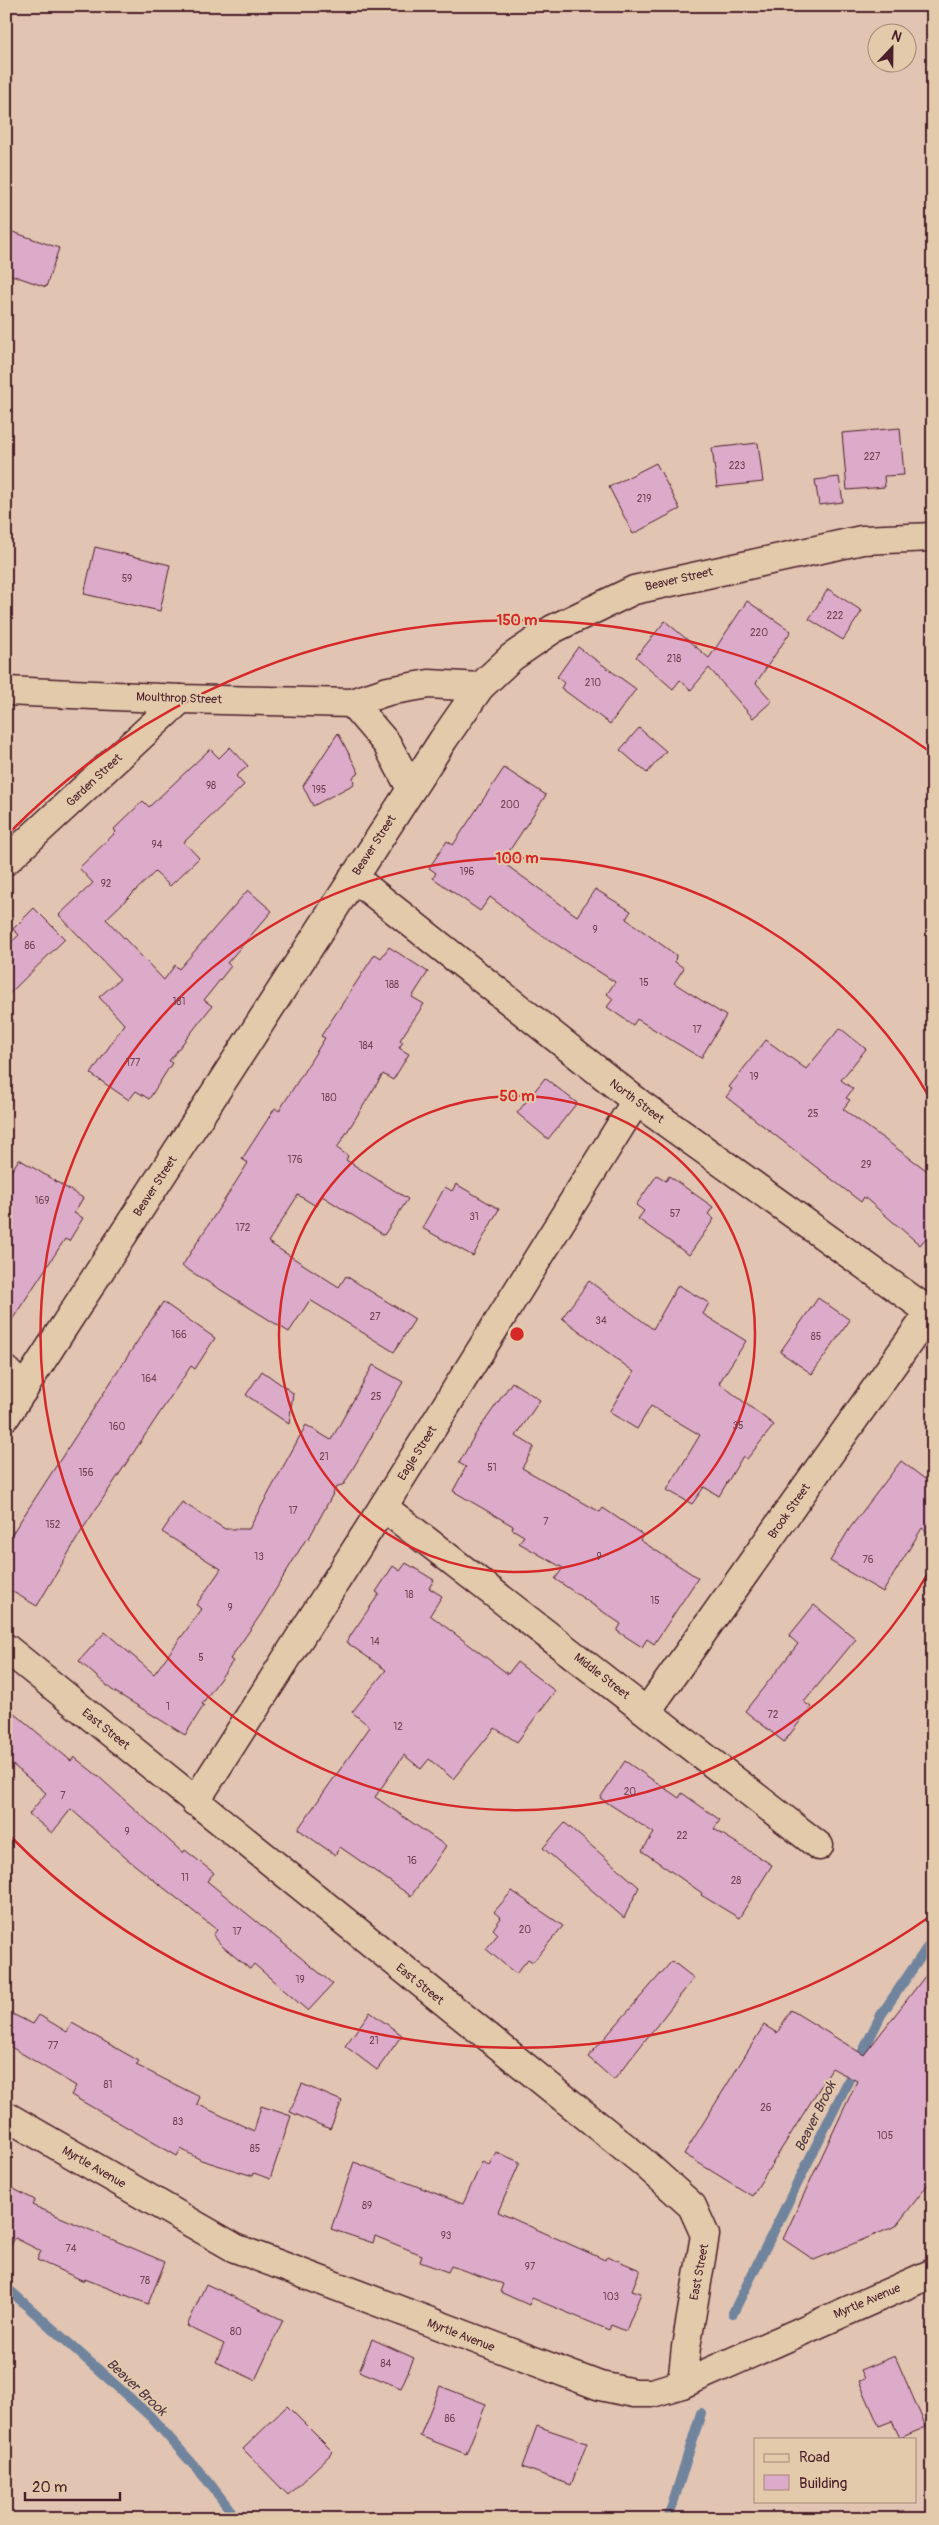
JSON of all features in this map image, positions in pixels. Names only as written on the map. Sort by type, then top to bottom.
[{"type":"street","name":"Beaver Street","points":[[6,1416],[15,1380],[480,687],[512,657],[553,628],[634,590],[862,540],[933,537]]},
{"type":"street","name":"Moulthrop Street","points":[[6,690],[181,699],[352,702],[388,691],[430,684],[480,687]]},
{"type":"street","name":"Garden Street","points":[[6,861],[181,699]]},
{"type":"street","points":[[352,702],[387,744],[411,789]]},
{"type":"street","name":"North Street","points":[[353,877],[636,1101],[930,1312]]},
{"type":"street","name":"Eagle Street","points":[[195,1802],[383,1507],[636,1101]]},
{"type":"street","name":"Brook Street","points":[[647,1711],[930,1312]]},
{"type":"street","name":"Middle Street","points":[[383,1507],[819,1846]]},
{"type":"street","name":"East Street","points":[[6,1648],[642,2162],[692,2206],[706,2235],[687,2338],[682,2384]]},
{"type":"street","name":"Myrtle Avenue","points":[[6,2116],[235,2248],[600,2386],[634,2393],[652,2394],[682,2384],[933,2273]]},
{"type":"building","points":[[13,232],[59,248],[46,287],[6,273],[6,252]]},
{"type":"building","points":[[900,428],[904,475],[884,476],[885,487],[847,490],[842,433]]},
{"type":"building","points":[[758,443],[763,482],[717,487],[712,448]]},
{"type":"building","points":[[656,463],[680,509],[633,534],[609,487]]},
{"type":"building","points":[[839,477],[843,502],[819,505],[815,480]]},
{"type":"building","points":[[95,547],[170,565],[160,611],[84,594]]},
{"type":"building","points":[[828,589],[862,611],[843,640],[809,619]]},
{"type":"building","points":[[747,601],[791,631],[756,683],[772,701],[753,718],[709,668],[691,690],[680,680],[673,689],[636,657],[665,621],[709,658]]},
{"type":"building","points":[[578,647],[636,689],[610,724],[561,688],[564,683],[557,677]]},
{"type":"building","points":[[639,728],[666,751],[647,773],[620,750]]},
{"type":"building","points":[[338,733],[359,773],[353,777],[354,784],[313,806],[303,786]]},
{"type":"building","points":[[230,747],[248,766],[236,776],[244,785],[184,842],[199,858],[170,886],[155,872],[106,919],[164,980],[175,965],[179,969],[248,890],[272,911],[227,963],[231,966],[204,1000],[212,1006],[169,1061],[172,1063],[149,1099],[136,1091],[129,1100],[91,1074],[124,1024],[99,997],[120,979],[59,915],[93,883],[79,868],[116,832],[114,829],[143,801],[149,807],[210,749],[219,758]]},
{"type":"building","points":[[504,768],[546,795],[502,862],[577,916],[595,889],[631,911],[626,919],[676,955],[675,962],[684,968],[674,983],[726,1016],[701,1058],[637,1019],[633,1025],[607,1007],[613,999],[607,994],[615,982],[537,932],[490,897],[480,911],[433,878],[436,873],[429,868],[447,841],[453,845]]},
{"type":"building","points":[[34,908],[65,939],[6,997],[6,947],[19,935],[13,929]]},
{"type":"building","points":[[389,947],[428,972],[412,997],[424,1004],[400,1040],[403,1042],[399,1048],[409,1054],[393,1080],[383,1074],[337,1148],[348,1156],[346,1160],[408,1199],[384,1235],[322,1196],[316,1206],[298,1195],[268,1242],[339,1287],[346,1276],[415,1319],[394,1352],[310,1300],[289,1332],[182,1266],[248,1163],[242,1159],[275,1108],[279,1111],[325,1038],[321,1036],[375,954],[381,958]]},
{"type":"building","points":[[840,1028],[866,1049],[841,1080],[853,1089],[846,1098],[850,1100],[843,1109],[933,1175],[933,1230],[920,1245],[864,1197],[861,1202],[726,1097],[732,1089],[729,1087],[766,1040],[806,1069]]},
{"type":"building","points":[[545,1078],[577,1103],[548,1139],[517,1113]]},
{"type":"building","points":[[19,1159],[83,1198],[74,1213],[83,1218],[69,1241],[65,1239],[6,1329],[6,1180]]},
{"type":"building","points":[[657,1175],[666,1181],[669,1176],[713,1207],[708,1214],[714,1219],[689,1255],[638,1219],[644,1211],[636,1205]]},
{"type":"building","points":[[456,1184],[499,1209],[473,1256],[422,1228],[445,1187],[452,1191]]},
{"type":"building","points":[[589,1281],[653,1329],[678,1285],[709,1303],[703,1314],[746,1341],[719,1383],[774,1425],[747,1459],[743,1456],[719,1496],[704,1487],[692,1504],[667,1490],[700,1435],[651,1406],[637,1429],[609,1412],[634,1372],[562,1318]]},
{"type":"building","points":[[818,1298],[850,1320],[812,1374],[780,1352]]},
{"type":"building","points":[[163,1302],[215,1338],[195,1369],[191,1366],[84,1527],[37,1606],[6,1588],[6,1543]]},
{"type":"building","points":[[373,1365],[403,1382],[344,1484],[336,1488],[308,1540],[306,1539],[261,1614],[230,1659],[233,1661],[202,1704],[204,1705],[185,1735],[112,1690],[79,1661],[105,1632],[154,1674],[202,1609],[196,1605],[221,1569],[162,1532],[182,1502],[225,1529],[249,1529],[306,1425],[331,1440]]},
{"type":"building","points":[[262,1371],[293,1393],[289,1424],[246,1395]]},
{"type":"building","points":[[512,1382],[540,1400],[516,1436],[534,1447],[522,1468],[600,1512],[603,1508],[643,1535],[640,1540],[698,1578],[654,1644],[647,1639],[642,1647],[617,1631],[621,1624],[555,1579],[563,1568],[519,1543],[524,1536],[512,1529],[513,1526],[453,1491],[466,1467],[459,1463],[475,1435]]},
{"type":"building","points":[[901,1461],[933,1485],[933,1536],[922,1528],[883,1592],[830,1561],[850,1528]]},
{"type":"building","points":[[406,1563],[434,1580],[429,1588],[442,1596],[430,1615],[508,1674],[517,1662],[555,1691],[517,1742],[495,1728],[453,1779],[429,1759],[421,1769],[404,1755],[375,1797],[446,1846],[411,1896],[340,1847],[335,1855],[298,1829],[370,1727],[352,1712],[386,1670],[346,1642],[379,1594],[376,1592],[393,1566],[400,1571]]},
{"type":"building","points":[[814,1605],[856,1639],[804,1702],[811,1707],[784,1742],[745,1711],[798,1644],[789,1636]]},
{"type":"building","points":[[6,1706],[71,1761],[74,1757],[98,1776],[183,1853],[185,1850],[214,1873],[207,1881],[333,1984],[308,2011],[254,1964],[250,1969],[222,1946],[213,1935],[217,1930],[126,1858],[71,1809],[52,1833],[29,1814],[46,1793],[6,1759]]},
{"type":"building","points":[[625,1761],[679,1798],[682,1793],[720,1820],[714,1829],[772,1865],[739,1918],[701,1895],[702,1893],[642,1851],[654,1833],[600,1798]]},
{"type":"building","points":[[565,1823],[639,1887],[624,1918],[543,1848]]},
{"type":"building","points":[[512,1891],[563,1926],[533,1962],[528,1959],[516,1974],[486,1949],[498,1934],[493,1929],[501,1918],[494,1912]]},
{"type":"building","points":[[672,1961],[694,1978],[614,2080],[588,2057]]},
{"type":"building","points":[[933,1966],[933,2178],[896,2226],[814,2260],[783,2239],[857,2081],[832,2068],[752,2196],[684,2154],[764,2025],[777,2033],[791,2010],[864,2055]]},
{"type":"building","points":[[6,2011],[33,2024],[39,2015],[67,2032],[72,2023],[139,2061],[136,2065],[200,2097],[197,2104],[254,2131],[261,2106],[291,2116],[270,2179],[254,2173],[253,2176],[201,2160],[181,2149],[177,2156],[71,2095],[76,2086],[6,2044]]},
{"type":"building","points":[[370,2012],[402,2035],[377,2070],[345,2046]]},
{"type":"building","points":[[302,2084],[342,2101],[330,2129],[290,2112]]},
{"type":"building","points":[[496,2152],[520,2162],[498,2212],[605,2260],[607,2256],[640,2270],[632,2290],[641,2293],[626,2331],[611,2325],[609,2330],[532,2298],[529,2305],[500,2292],[503,2284],[451,2266],[448,2272],[420,2262],[422,2255],[375,2236],[373,2243],[331,2229],[354,2162],[463,2204],[482,2162],[489,2165]]},
{"type":"building","points":[[6,2185],[35,2200],[32,2205],[165,2262],[148,2304],[85,2279],[84,2281],[37,2260],[41,2251],[15,2238],[6,2255]]},
{"type":"building","points":[[206,2284],[283,2320],[255,2380],[216,2362],[224,2344],[187,2326]]},
{"type":"building","points":[[372,2339],[414,2358],[401,2388],[359,2371]]},
{"type":"building","points":[[895,2356],[926,2427],[900,2438],[892,2421],[879,2426],[859,2381],[865,2379],[861,2370]]},
{"type":"building","points":[[440,2386],[486,2404],[466,2454],[420,2436]]},
{"type":"building","points":[[287,2406],[333,2452],[288,2495],[243,2449]]},
{"type":"building","points":[[537,2426],[587,2443],[571,2485],[522,2467]]},
{"type":"waterway","name":"Beaver Brook","points":[[733,2313],[881,2015],[933,1939]]},
{"type":"waterway","name":"Beaver Brook","points":[[6,2287],[150,2416],[207,2480],[237,2519]]},
{"type":"waterway","name":"Beaver Brook","points":[[668,2519],[701,2413]]}]
